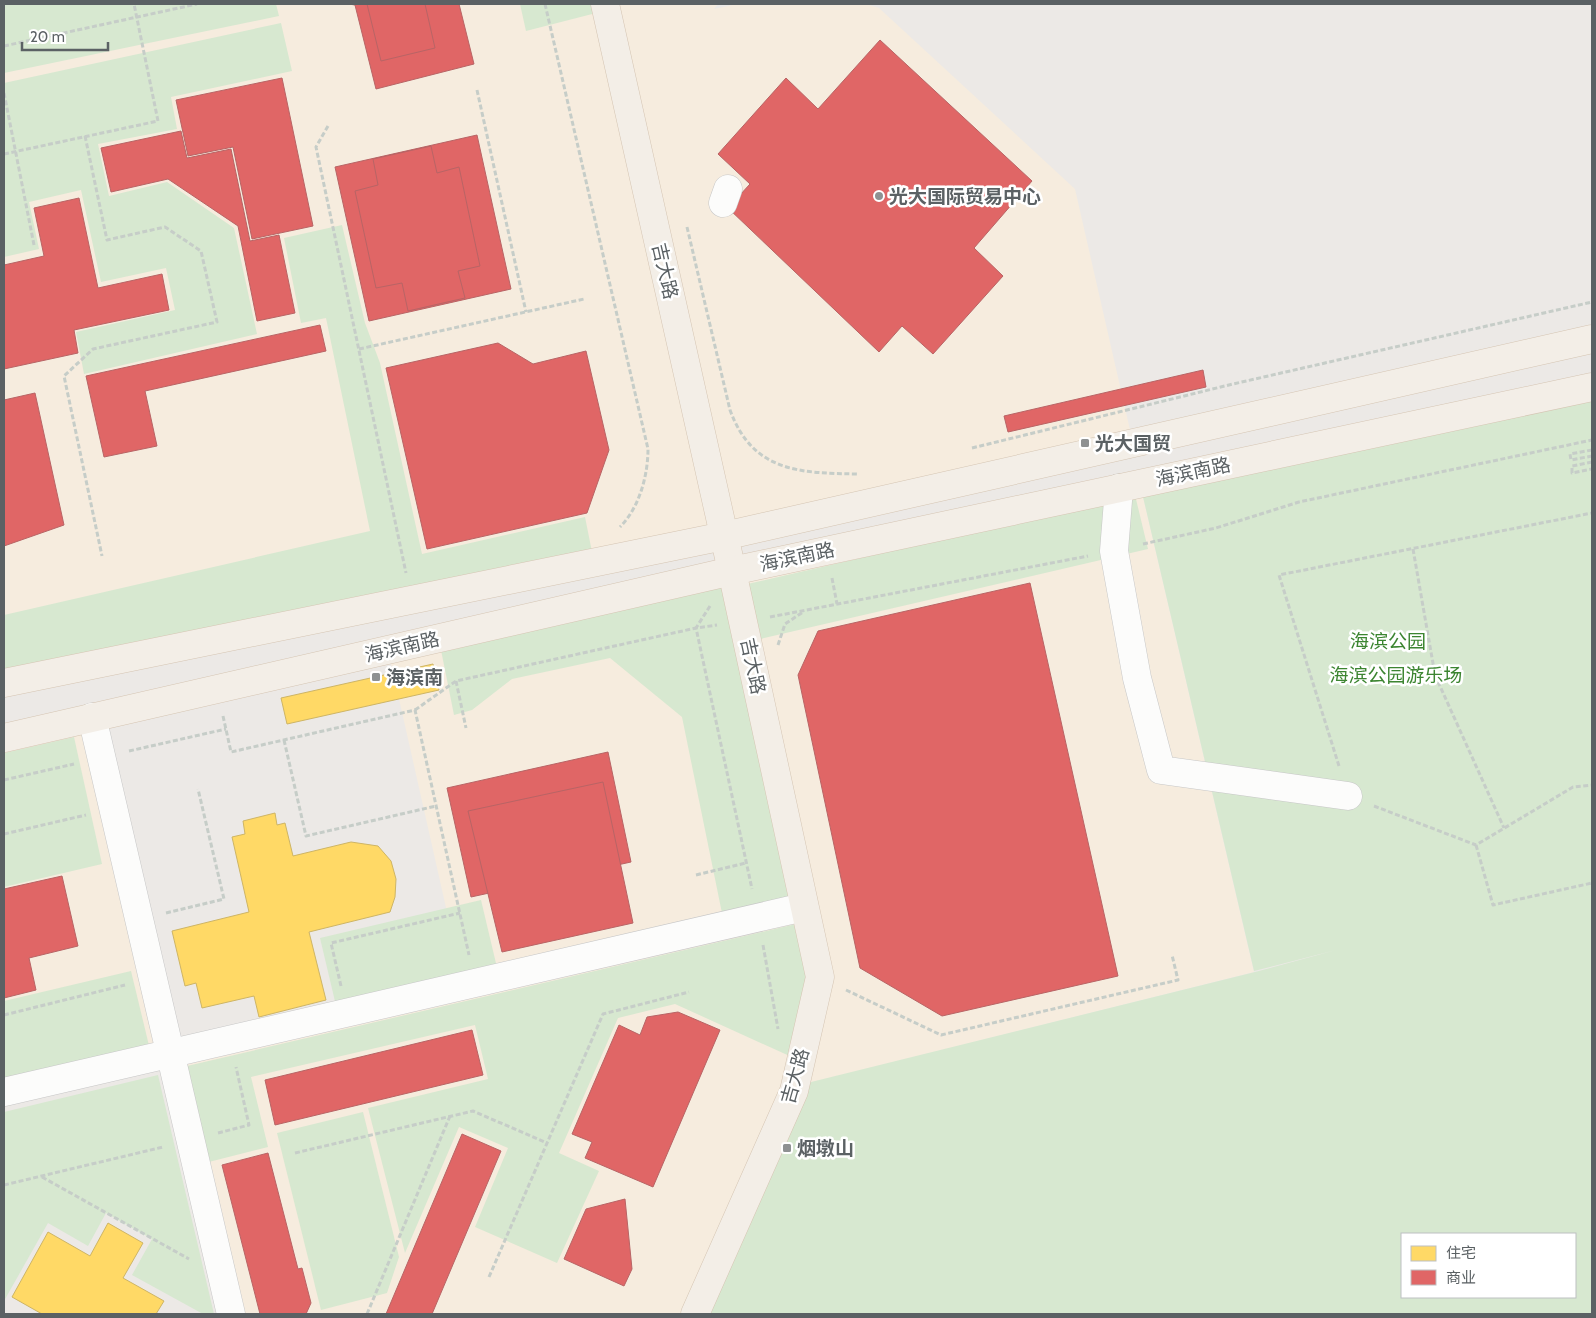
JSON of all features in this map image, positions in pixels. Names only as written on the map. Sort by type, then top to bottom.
[{"type":"main road","name":"吉大路","points":[[605,4],[732,571],[820,977],[794,1091],[695,1314]]},
{"type":"main road","name":"海滨南路","points":[[4,683],[724,536],[1592,339]]},
{"type":"main road","name":"海滨南路","points":[[4,738],[732,571],[1592,387]]},
{"type":"lane","points":[[1119,488],[1114,551],[1137,678],[1161,770],[1348,796]]},
{"type":"lane","points":[[92,717],[231,1314]]},
{"type":"lane","points":[[4,1092],[804,907]]},
{"type":"path","points":[[4,154],[158,121],[134,4]]},
{"type":"path","points":[[4,46],[197,4]]},
{"type":"path","points":[[545,4],[648,449],[646,475],[641,491],[628,519],[619,528]]},
{"type":"path","points":[[477,90],[526,312]]},
{"type":"path","points":[[4,93],[34,245]]},
{"type":"path","points":[[328,126],[316,147],[412,600]]},
{"type":"path","points":[[85,136],[108,240],[165,226],[201,251],[217,322],[93,349],[64,376],[102,556]]},
{"type":"path","points":[[684,218],[730,410],[737,429],[746,442],[772,463],[805,472],[865,474]]},
{"type":"path","points":[[359,349],[584,300]]},
{"type":"path","points":[[972,448],[1233,384],[1592,302]]},
{"type":"path","points":[[1592,450],[1570,454],[1571,460],[1592,456]]},
{"type":"path","points":[[1592,462],[1572,466],[1572,473],[1592,469]]},
{"type":"path","points":[[1476,845],[1348,796],[1279,575],[1592,513]]},
{"type":"path","points":[[1413,549],[1435,675],[1504,828]]},
{"type":"path","points":[[218,689],[231,752],[416,710],[456,681],[696,628]]},
{"type":"path","points":[[456,681],[466,728]]},
{"type":"path","points":[[416,710],[476,983]]},
{"type":"path","points":[[284,740],[306,836],[436,806]]},
{"type":"path","points":[[1476,845],[1573,787],[1592,785]]},
{"type":"path","points":[[139,920],[224,899],[198,789]]},
{"type":"path","points":[[4,834],[113,808]]},
{"type":"path","points":[[1476,845],[1493,905],[1592,884]]},
{"type":"path","points":[[696,874],[746,863]]},
{"type":"path","points":[[347,1013],[331,943],[460,913]]},
{"type":"path","points":[[820,977],[941,1035],[1178,980],[1172,955]]},
{"type":"path","points":[[4,1014],[152,978]]},
{"type":"path","points":[[489,1277],[603,1014],[689,992]]},
{"type":"path","points":[[4,1186],[249,1125],[230,1040]]},
{"type":"path","points":[[295,1153],[473,1110],[547,1143]]},
{"type":"path","points":[[367,1314],[451,1115]]},
{"type":"path","points":[[41,1177],[222,1277]]},
{"type":"shaded area","points":[[4,4],[718,4],[714,9],[737,4],[866,4],[879,8],[1075,189],[1133,443],[723,536],[4,683]]},
{"type":"shaded area","points":[[1140,484],[1254,972],[798,1086],[700,1314],[222,1314],[165,1064],[465,992],[388,650]]},
{"type":"shaded area","points":[[87,719],[165,1064],[4,1102],[4,738]]},
{"type":"green space","points":[[4,4],[276,4],[279,16],[4,73]]},
{"type":"green space","points":[[520,4],[597,4],[600,12],[526,31]]},
{"type":"green space","points":[[281,23],[292,71],[171,97],[177,129],[98,144],[109,196],[167,182],[234,228],[257,334],[84,374],[76,332],[175,310],[166,268],[101,282],[81,190],[29,202],[39,249],[4,257],[4,83]]},
{"type":"green space","points":[[342,225],[365,323],[380,363],[422,554],[585,517],[593,557],[4,677],[4,615],[370,531],[326,318],[301,323],[284,238]]},
{"type":"green space","points":[[1592,387],[1592,1314],[701,1314],[799,1085],[1255,972],[1336,950],[1254,971],[1140,484]]},
{"type":"green space","points":[[1135,495],[1148,549],[756,640],[743,585]]},
{"type":"green space","points":[[726,581],[797,902],[723,918],[682,717],[610,658],[512,679],[472,710],[454,715],[440,645]]},
{"type":"green space","points":[[74,737],[102,864],[4,887],[4,753]]},
{"type":"green space","points":[[481,900],[499,976],[338,1014],[320,938]]},
{"type":"green space","points":[[796,924],[808,981],[794,1058],[675,1004],[618,1018],[559,1153],[599,1171],[557,1263],[475,1227],[508,1148],[459,1127],[405,1253],[368,1108],[488,1079],[475,1025],[251,1077],[268,1147],[197,1165],[174,1069]]},
{"type":"green space","points":[[131,971],[152,1058],[4,1094],[4,1001]]},
{"type":"green space","points":[[158,1075],[214,1314],[203,1314],[132,1275],[152,1239],[106,1213],[88,1246],[48,1223],[4,1301],[4,1112]]},
{"type":"green space","points":[[363,1112],[399,1257],[387,1293],[321,1310],[277,1133]]},
{"type":"building: 住宅","points":[[433,664],[439,690],[287,724],[281,698]]},
{"type":"building: 住宅","points":[[275,813],[277,825],[285,823],[293,856],[351,842],[378,846],[391,861],[396,879],[395,897],[390,912],[309,932],[326,1000],[259,1017],[254,996],[202,1008],[196,983],[185,986],[172,931],[249,912],[232,837],[245,834],[243,821]]},
{"type":"building: 住宅","points":[[108,1223],[143,1243],[123,1278],[164,1301],[156,1314],[42,1314],[12,1297],[48,1232],[90,1256]]},
{"type":"building: 商业","points":[[349,4],[459,4],[474,64],[376,89],[355,5]]},
{"type":"building: 商业","points":[[367,4],[425,4],[435,48],[381,61]]},
{"type":"building: 商业","name":"光大国际贸易中心","points":[[880,40],[1032,181],[974,248],[1003,276],[933,354],[902,326],[879,352],[728,208],[750,184],[718,154],[786,78],[818,109]]},
{"type":"building: 商业","points":[[282,78],[313,226],[252,239],[233,147],[188,156],[176,100]]},
{"type":"building: 商业","points":[[181,131],[187,158],[231,149],[250,241],[279,235],[295,313],[257,321],[238,226],[168,179],[111,192],[101,148]]},
{"type":"building: 商业","points":[[477,135],[511,289],[369,321],[335,167]]},
{"type":"building: 商业","points":[[431,146],[437,173],[459,167],[480,266],[458,271],[465,298],[408,311],[402,283],[376,288],[355,191],[378,185],[373,159]]},
{"type":"building: 商业","points":[[79,198],[98,288],[162,274],[169,310],[74,330],[78,353],[4,369],[4,265],[44,256],[34,208]]},
{"type":"building: 商业","points":[[320,325],[326,351],[145,391],[157,446],[104,457],[86,376]]},
{"type":"building: 商业","points":[[498,343],[533,364],[586,351],[609,450],[587,513],[427,549],[386,368]]},
{"type":"building: 商业","points":[[1203,370],[1206,387],[1008,432],[1004,416]]},
{"type":"building: 商业","points":[[35,393],[64,525],[4,546],[4,400]]},
{"type":"building: 商业","points":[[1030,583],[1118,976],[942,1016],[860,968],[798,675],[818,631]]},
{"type":"building: 商业","points":[[608,752],[631,862],[471,897],[447,788]]},
{"type":"building: 商业","points":[[603,782],[633,923],[502,952],[468,811]]},
{"type":"building: 商业","points":[[62,876],[78,946],[29,958],[36,990],[4,998],[4,889]]},
{"type":"building: 商业","points":[[678,1012],[720,1030],[653,1187],[585,1158],[592,1142],[572,1134],[619,1025],[640,1035],[647,1017]]},
{"type":"building: 商业","points":[[472,1030],[483,1075],[275,1125],[265,1080]]},
{"type":"building: 商业","points":[[462,1134],[501,1151],[432,1314],[386,1314]]},
{"type":"building: 商业","points":[[268,1153],[298,1269],[302,1268],[311,1303],[306,1314],[260,1314],[222,1165]]},
{"type":"building: 商业","points":[[625,1199],[632,1269],[624,1286],[564,1259],[586,1209]]},
{"type":"place","name":"光大国际贸易中心","points":[[879,196]]},
{"type":"place","name":"光大国贸","points":[[1085,443]]},
{"type":"place","name":"海滨南","points":[[376,677]]},
{"type":"place","name":"烟墩山","points":[[787,1148]]},
{"type":"park label","name":"海滨公园","points":[[1388,641]]},
{"type":"park label","name":"海滨公园游乐场","points":[[1396,675]]}]
